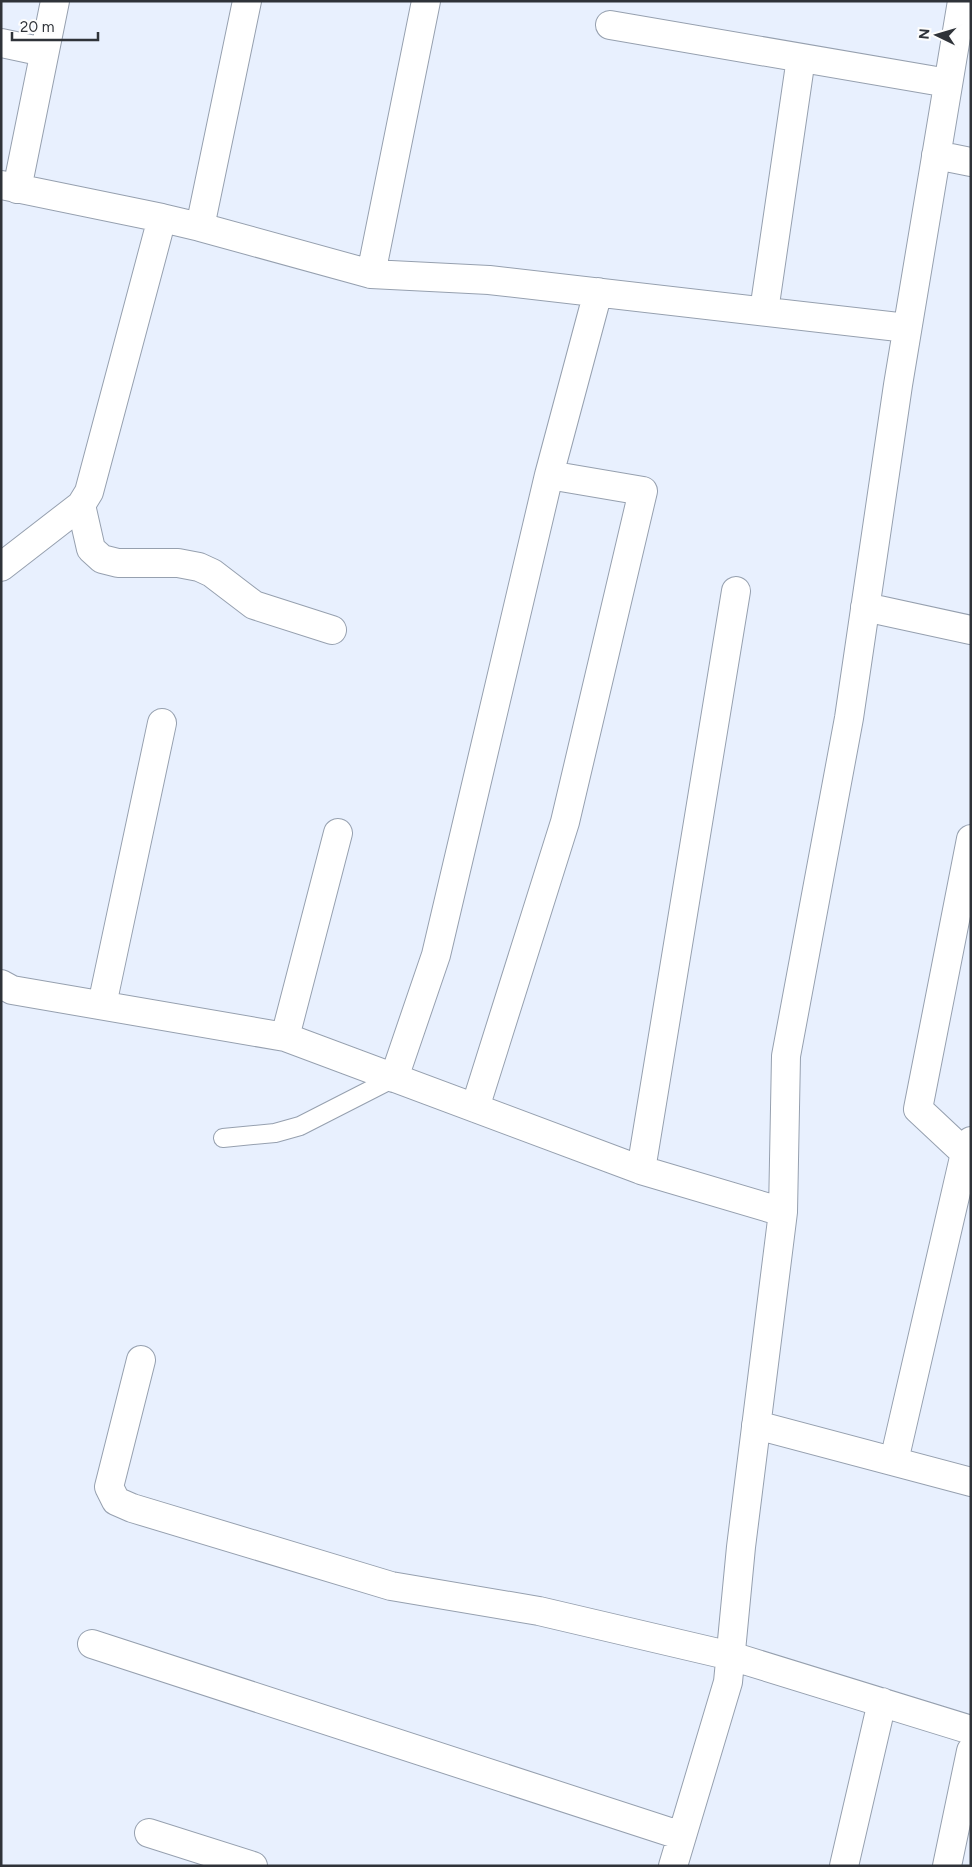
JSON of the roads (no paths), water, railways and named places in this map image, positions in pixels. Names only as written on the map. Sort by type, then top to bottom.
[{"type":"street","points":[[55,1],[44,52],[9,187],[200,227],[371,274],[489,280],[907,328]]},
{"type":"street","points":[[200,227],[247,1]]},
{"type":"street","points":[[371,274],[426,1]]},
{"type":"street","points":[[673,1866],[728,1682],[741,1547],[783,1212],[786,1056],[849,718],[907,328],[962,1]]},
{"type":"street","points":[[610,25],[948,83]]},
{"type":"street","points":[[1,43],[44,52]]},
{"type":"street","points":[[764,311],[801,58]]},
{"type":"street","points":[[936,155],[971,162]]},
{"type":"street","points":[[1,567],[81,504],[89,492],[162,218]]},
{"type":"street","points":[[394,1078],[436,954],[549,474],[598,292]]},
{"type":"street","points":[[475,1108],[564,822],[642,491],[549,474]]},
{"type":"street","points":[[81,504],[91,549],[102,559],[118,563],[178,563],[199,566],[212,573],[254,605],[332,630]]},
{"type":"street","points":[[641,1170],[736,591]]},
{"type":"street","points":[[865,607],[971,630]]},
{"type":"street","points":[[102,1005],[162,722]]},
{"type":"street","points":[[285,1037],[338,833]]},
{"type":"street","points":[[894,1462],[961,1216],[968,1147],[918,1109],[971,840]]},
{"type":"street","points":[[1,984],[12,990],[285,1037],[641,1170],[783,1212]]},
{"type":"street","points":[[140,1360],[108,1487],[116,1501],[132,1508],[391,1586],[539,1611],[730,1656],[971,1730]]},
{"type":"street","points":[[756,1425],[971,1482]]},
{"type":"street","points":[[92,1644],[682,1836]]},
{"type":"street","points":[[844,1866],[882,1702]]},
{"type":"street","points":[[947,1866],[971,1750]]},
{"type":"street","points":[[149,1833],[253,1866]]},
{"type":"lane","points":[[223,1138],[275,1133],[300,1126],[394,1078]]}]
